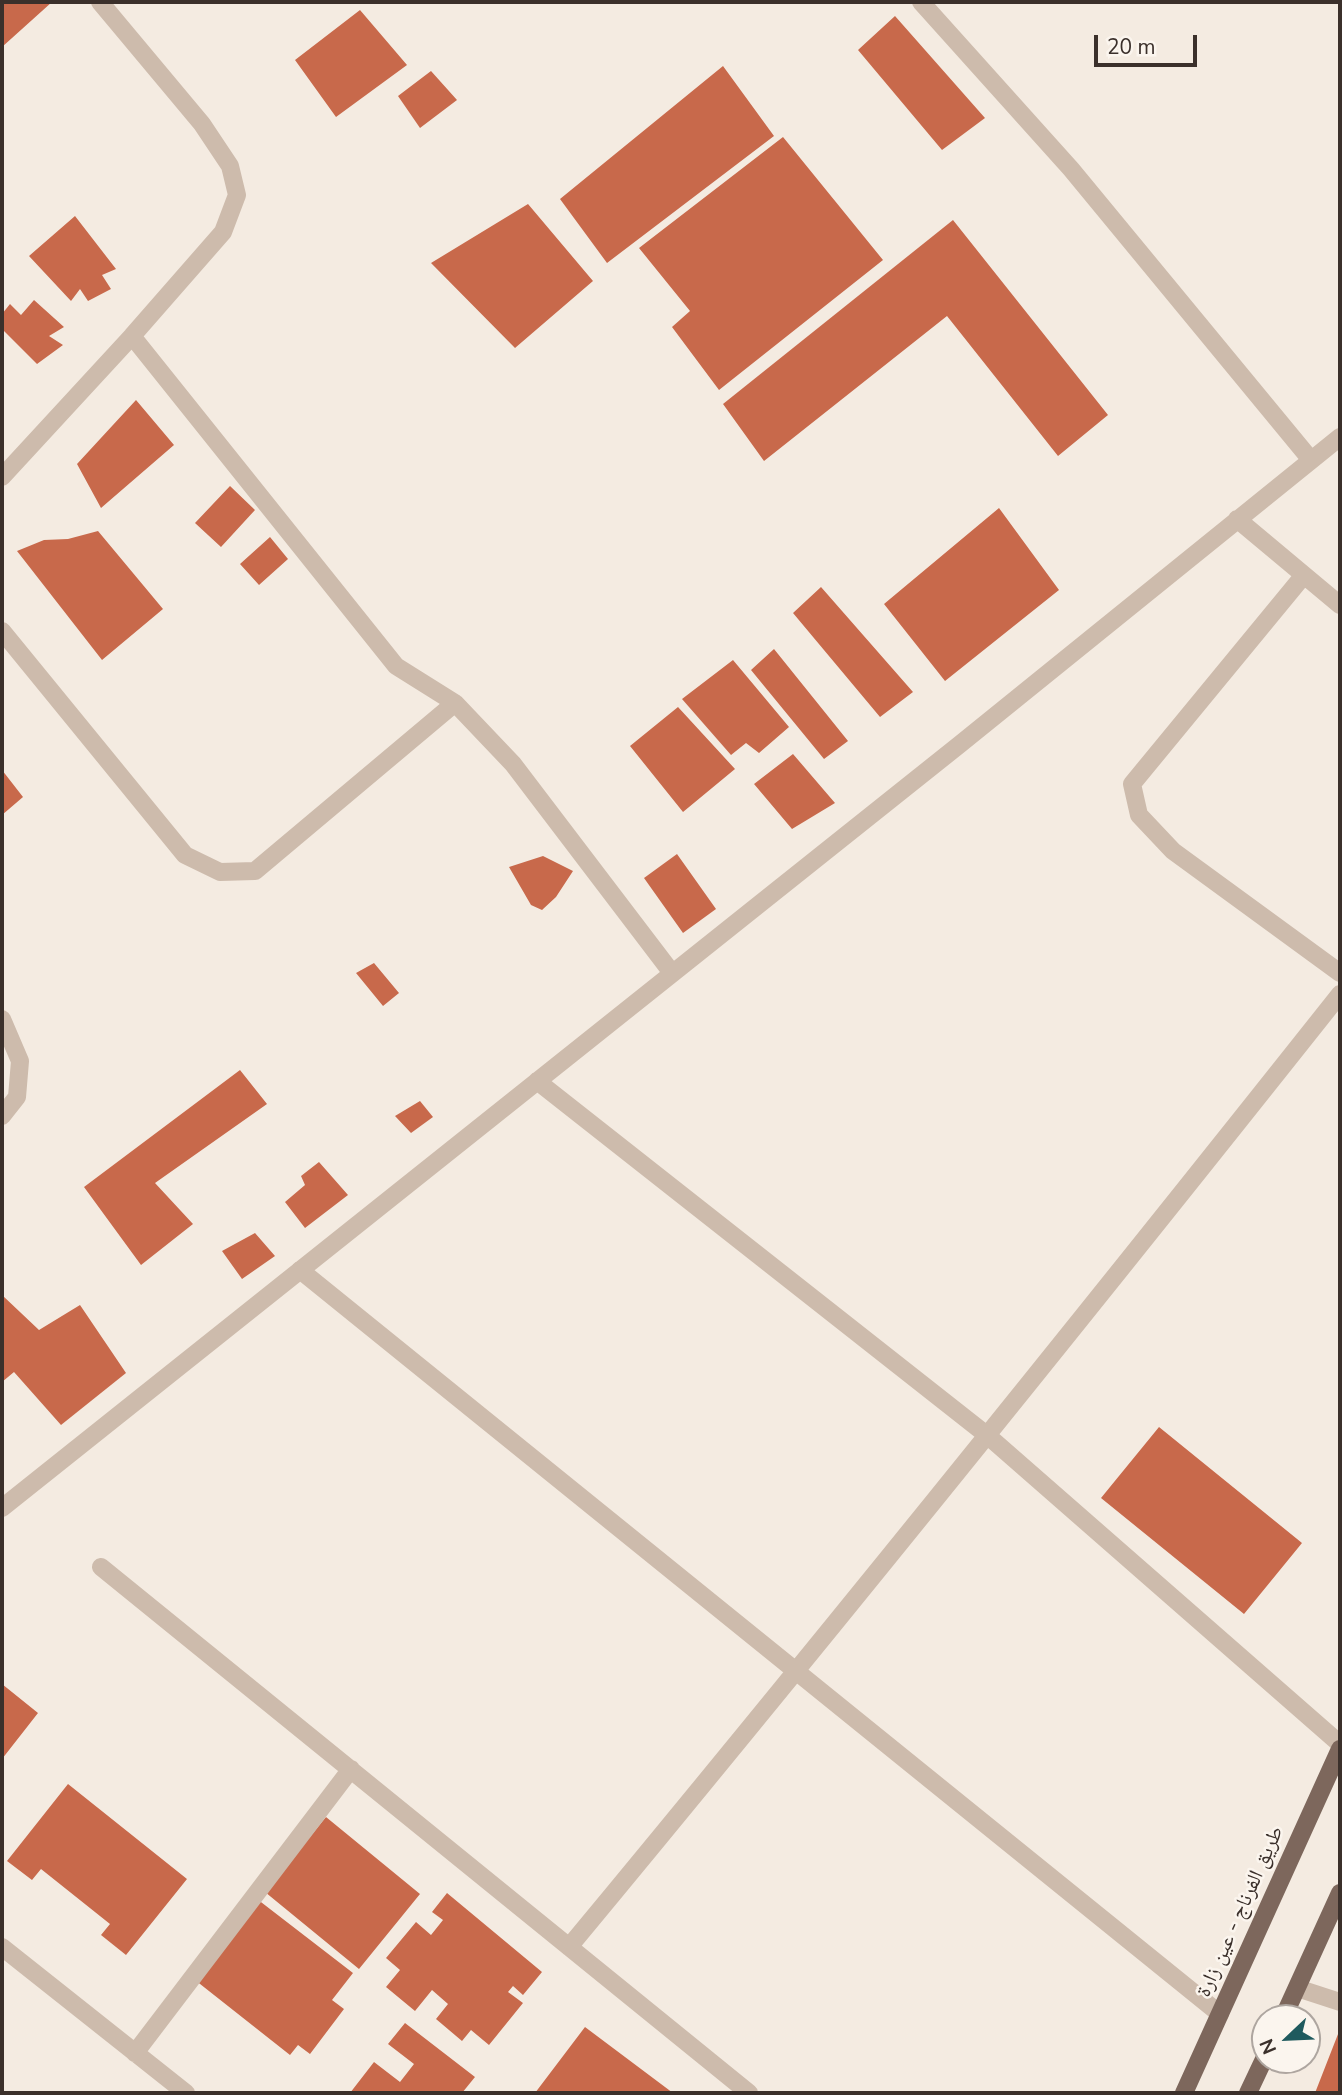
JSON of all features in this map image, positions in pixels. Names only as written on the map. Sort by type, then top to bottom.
[{"type":"main road","name":"طريق الفرناج - عين زارة","points":[[1184,2093],[1340,1746]]},
{"type":"main road","points":[[1290,2004],[1340,1893]]},
{"type":"main road","points":[[1248,2093],[1257,2074]]},
{"type":"street","points":[[2,477],[223,232],[237,195],[230,166],[202,124],[100,2]]},
{"type":"street","points":[[921,2],[1071,169],[1311,460]]},
{"type":"street","points":[[132,336],[396,666],[456,703],[513,764],[671,973]]},
{"type":"street","points":[[3,1505],[959,746],[1340,437]]},
{"type":"street","points":[[1237,519],[1340,605]]},
{"type":"street","points":[[1304,575],[1132,783],[1139,815],[1173,851],[1340,973]]},
{"type":"street","points":[[2,631],[185,855],[220,872],[255,871],[456,703]]},
{"type":"street","points":[[569,1947],[988,1436],[1340,994]]},
{"type":"street","points":[[2,1019],[20,1061],[17,1097],[2,1116]]},
{"type":"street","points":[[537,1081],[988,1436],[1340,1746]]},
{"type":"street","points":[[300,1270],[1220,2014]]},
{"type":"street","points":[[101,1567],[749,2093]]},
{"type":"street","points":[[135,2053],[351,1769]]},
{"type":"street","points":[[2,1947],[186,2093]]},
{"type":"street","points":[[1297,1988],[1340,2002]]},
{"type":"building","points":[[2,2],[52,2],[2,47]]},
{"type":"building","points":[[360,10],[407,65],[336,117],[295,60]]},
{"type":"building","points":[[895,16],[985,118],[942,150],[858,50]]},
{"type":"building","points":[[723,66],[774,136],[607,263],[560,199]]},
{"type":"building","points":[[431,71],[457,100],[420,128],[398,96]]},
{"type":"building","points":[[783,137],[883,260],[719,390],[672,327],[690,311],[639,248]]},
{"type":"building","points":[[528,204],[593,281],[515,348],[431,263]]},
{"type":"building","points":[[75,216],[116,269],[102,275],[111,289],[88,301],[80,289],[71,301],[29,256]]},
{"type":"building","points":[[953,220],[1108,415],[1058,456],[947,316],[764,461],[723,404]]},
{"type":"building","points":[[34,300],[64,327],[49,336],[63,345],[37,364],[2,329],[2,314],[10,304],[21,315]]},
{"type":"building","points":[[136,400],[174,445],[101,508],[77,464]]},
{"type":"building","points":[[230,486],[255,510],[221,547],[195,523]]},
{"type":"building","points":[[999,508],[1059,590],[945,681],[884,604]]},
{"type":"building","points":[[98,531],[163,609],[102,660],[17,551],[44,540],[68,539]]},
{"type":"building","points":[[270,537],[288,559],[259,585],[240,564]]},
{"type":"building","points":[[821,587],[913,692],[880,717],[793,613]]},
{"type":"building","points":[[774,649],[848,741],[824,759],[751,670]]},
{"type":"building","points":[[733,660],[789,727],[759,753],[746,743],[731,755],[682,699]]},
{"type":"building","points":[[678,707],[735,769],[683,812],[630,746]]},
{"type":"building","points":[[793,754],[835,803],[792,829],[754,784]]},
{"type":"building","points":[[2,770],[23,797],[2,815]]},
{"type":"building","points":[[677,854],[716,909],[683,933],[644,878]]},
{"type":"building","points":[[543,856],[573,871],[556,897],[542,910],[531,905],[509,867]]},
{"type":"building","points":[[374,963],[399,993],[383,1006],[356,973]]},
{"type":"building","points":[[240,1070],[267,1104],[155,1183],[193,1224],[141,1265],[84,1187]]},
{"type":"building","points":[[420,1101],[433,1117],[411,1133],[395,1116]]},
{"type":"building","points":[[319,1162],[348,1195],[305,1228],[285,1202],[305,1185],[301,1176]]},
{"type":"building","points":[[255,1233],[275,1256],[242,1279],[222,1251]]},
{"type":"building","points":[[2,1295],[39,1330],[80,1305],[126,1373],[61,1425],[14,1372],[2,1382]]},
{"type":"building","points":[[1159,1427],[1302,1543],[1244,1614],[1101,1498]]},
{"type":"building","points":[[2,1684],[38,1713],[2,1759]]},
{"type":"building","points":[[68,1784],[187,1879],[126,1955],[101,1935],[110,1924],[41,1869],[32,1880],[7,1861]]},
{"type":"building","points":[[326,1817],[420,1894],[359,1969],[265,1892]]},
{"type":"building","points":[[447,1893],[542,1972],[523,1995],[513,1986],[508,1992],[523,2003],[489,2045],[471,2030],[462,2041],[436,2019],[448,2004],[432,1990],[415,2011],[386,1987],[400,1970],[386,1958],[416,1922],[431,1935],[443,1920],[432,1912]]},
{"type":"building","points":[[257,1899],[353,1973],[332,2000],[344,2009],[310,2054],[298,2045],[290,2055],[195,1980]]},
{"type":"building","points":[[405,2023],[475,2077],[462,2093],[350,2093],[374,2062],[400,2082],[414,2064],[388,2044]]},
{"type":"building","points":[[585,2027],[673,2093],[535,2093]]},
{"type":"building","points":[[1340,2029],[1340,2093],[1315,2093]]}]
